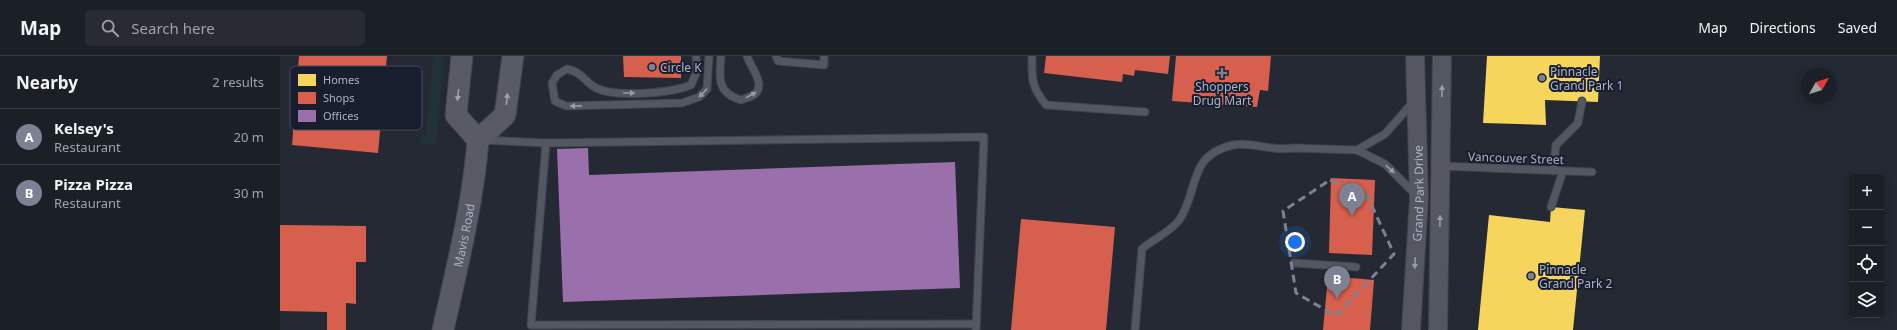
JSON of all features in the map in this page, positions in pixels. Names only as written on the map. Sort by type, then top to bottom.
[{"type":"main road","points":[[462,56],[456,116],[478,140],[505,115],[513,56]]},
{"type":"main road","name":"Mavis Road","points":[[443,330],[469,211],[476,170],[478,140]]},
{"type":"street","name":"Grand Park Drive","points":[[1411,330],[1419,198],[1415,99],[1415,56]]},
{"type":"street","name":"Grand Park Drive","points":[[1438,330],[1442,56]]},
{"type":"lane","points":[[696,56],[697,71],[691,85],[678,90],[626,94],[596,88],[578,72],[567,69],[557,75],[552,83],[555,101],[566,106],[682,103],[699,98],[707,89],[709,56]]},
{"type":"lane","points":[[721,56],[719,69],[724,92],[729,97],[741,100],[755,94],[759,89],[759,80],[747,56]]},
{"type":"lane","points":[[776,56],[778,62],[824,65],[824,56]]},
{"type":"lane","points":[[1032,56],[1032,76],[1035,90],[1046,105],[1145,112]]},
{"type":"lane","points":[[1357,150],[1385,134],[1415,99]]},
{"type":"lane","points":[[1553,171],[1556,145],[1578,123],[1582,102]]},
{"type":"lane","points":[[478,140],[546,143],[984,137],[976,327],[530,325],[546,143]]},
{"type":"lane","points":[[1135,330],[1142,249],[1151,241],[1167,234],[1180,219],[1198,169],[1210,155],[1222,147],[1236,144],[1284,150],[1293,148],[1357,150],[1385,164],[1419,198]]},
{"type":"lane","name":"Vancouver Street","points":[[1440,166],[1592,172]]},
{"type":"lane","points":[[1551,207],[1563,171]]},
{"type":"lane","points":[[1294,263],[1356,267]]},
{"type":"highlighted area","points":[[1330,180],[1366,193],[1394,254],[1336,316],[1296,293],[1283,211]]},
{"type":"shaded area","points":[[433,56],[444,56],[436,144],[427,145],[421,143],[419,136],[426,137]]},
{"type":"building: Homes","name":"Pinnacle Grand Park 1","points":[[1487,56],[1600,56],[1598,102],[1545,100],[1546,125],[1483,123]]},
{"type":"building: Homes","name":"Pinnacle Grand Park 2","points":[[1551,207],[1585,210],[1573,330],[1478,330],[1489,215],[1550,222]]},
{"type":"building: Shops","points":[[299,56],[387,56],[386,66],[298,66]]},
{"type":"building: Shops","name":"Circle K","points":[[623,56],[681,56],[681,78],[624,77]]},
{"type":"building: Shops","points":[[1046,56],[1170,56],[1168,74],[1135,70],[1134,76],[1123,74],[1122,82],[1044,73]]},
{"type":"building: Shops","name":"Shoppers Drug Mart","points":[[1176,56],[1271,56],[1268,91],[1260,90],[1257,107],[1172,101]]},
{"type":"building: Shops","points":[[293,130],[380,130],[378,153],[292,145]]},
{"type":"building: Shops","points":[[1331,178],[1375,180],[1372,255],[1329,253]]},
{"type":"building: Shops","points":[[1021,219],[1115,227],[1106,330],[1011,330]]},
{"type":"building: Shops","points":[[280,225],[366,226],[366,262],[356,262],[356,304],[346,303],[346,330],[327,330],[327,312],[280,311]]},
{"type":"building: Shops","points":[[1328,276],[1374,280],[1370,330],[1323,330]]},
{"type":"building: Offices","points":[[588,148],[589,175],[955,162],[960,288],[563,302],[557,149]]},
{"type":"place","name":"Circle K","points":[[652,67]]},
{"type":"place","name":"Shoppers Drug Mart","points":[[1222,73]]},
{"type":"place","name":"Pinnacle Grand Park 1","points":[[1542,78]]},
{"type":"place","name":"Kelsey's","points":[[1352,216]]},
{"type":"place","name":"Pinnacle Grand Park 2","points":[[1531,276]]},
{"type":"place","name":"Pizza Pizza","points":[[1337,299]]}]
